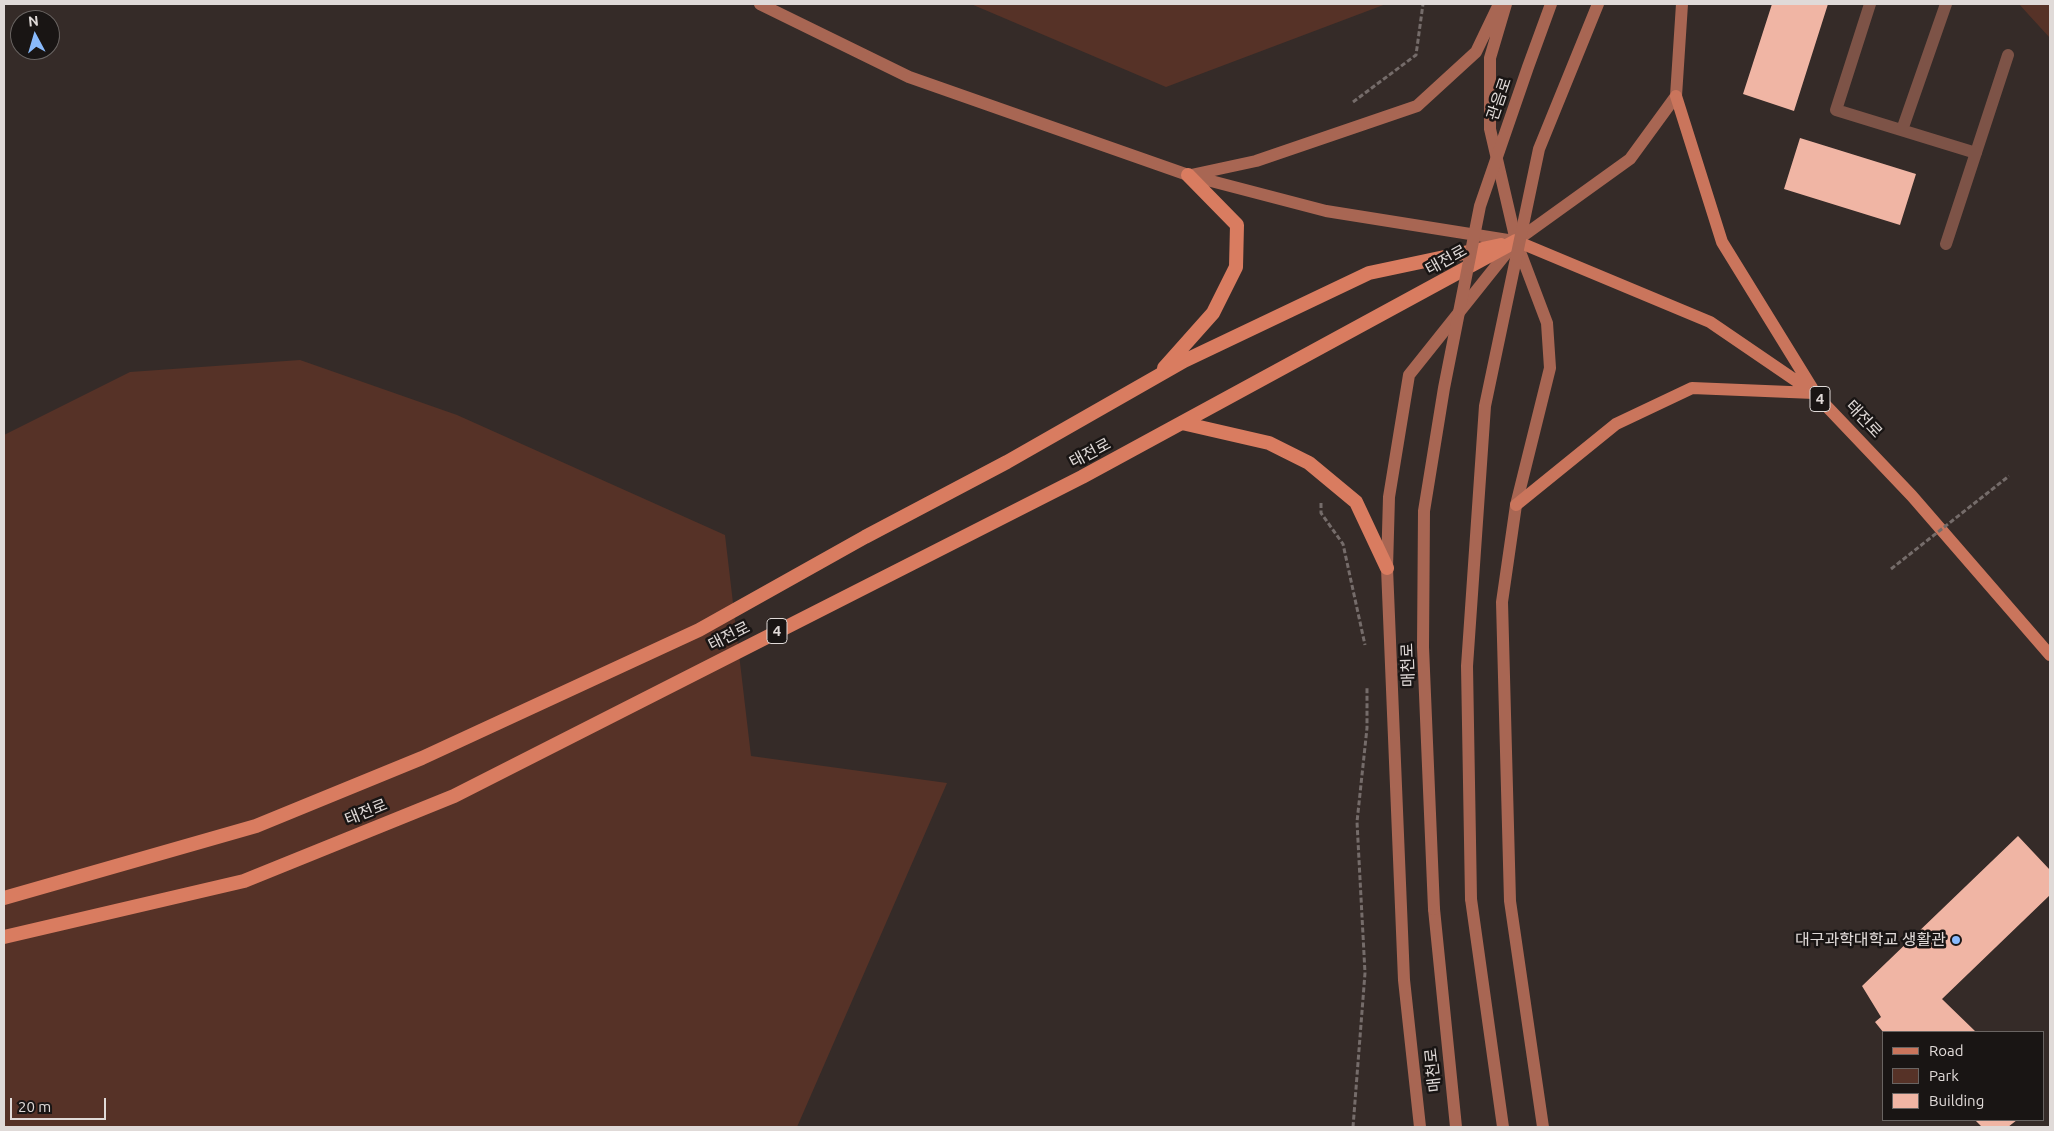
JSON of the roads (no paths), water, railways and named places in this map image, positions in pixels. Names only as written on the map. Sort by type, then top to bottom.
[{"type":"highway","points":[[1156,378],[1213,313],[1236,267],[1237,225],[1188,176]]},
{"type":"highway","name":"태전로","points":[[4,898],[256,826],[422,758],[699,630],[865,537],[1007,462],[1184,361],[1369,273],[1516,241]]},
{"type":"highway","name":"태전로","points":[[4,937],[244,881],[454,796],[1082,477],[1516,241]]},
{"type":"highway","points":[[1182,423],[1269,443],[1310,463],[1356,502],[1388,568]]},
{"type":"main road","points":[[760,4],[908,77],[1188,176],[1326,211],[1516,241]]},
{"type":"main road","points":[[1188,176],[1256,161],[1416,106],[1476,52],[1499,4]]},
{"type":"main road","points":[[1506,4],[1490,58],[1490,129],[1516,241],[1547,322],[1550,368],[1516,505],[1502,602],[1510,901],[1543,1127]]},
{"type":"main road","name":"관음로","points":[[1480,206],[1551,4]]},
{"type":"main road","points":[[1503,1127],[1471,899],[1467,666],[1485,406],[1539,149],[1598,4]]},
{"type":"main road","points":[[1682,4],[1676,96],[1722,242],[1814,393]]},
{"type":"main road","points":[[1420,1127],[1404,980],[1388,568],[1389,497],[1409,375],[1516,241],[1630,159],[1676,96]]},
{"type":"main road","name":"매천로","points":[[1456,1127],[1434,909],[1423,647],[1424,511],[1444,388],[1480,206]]},
{"type":"main road","name":"태전로","points":[[1516,241],[1710,322],[1814,393],[1912,496],[2050,655]]},
{"type":"main road","points":[[1516,505],[1616,424],[1692,388],[1814,393]]},
{"type":"lane","points":[[1870,4],[1836,110],[1976,153]]},
{"type":"lane","points":[[1902,130],[1946,4]]},
{"type":"lane","points":[[1946,244],[2008,55]]},
{"type":"place","name":"대구과학대학교 생활관","points":[[1956,940]]}]
